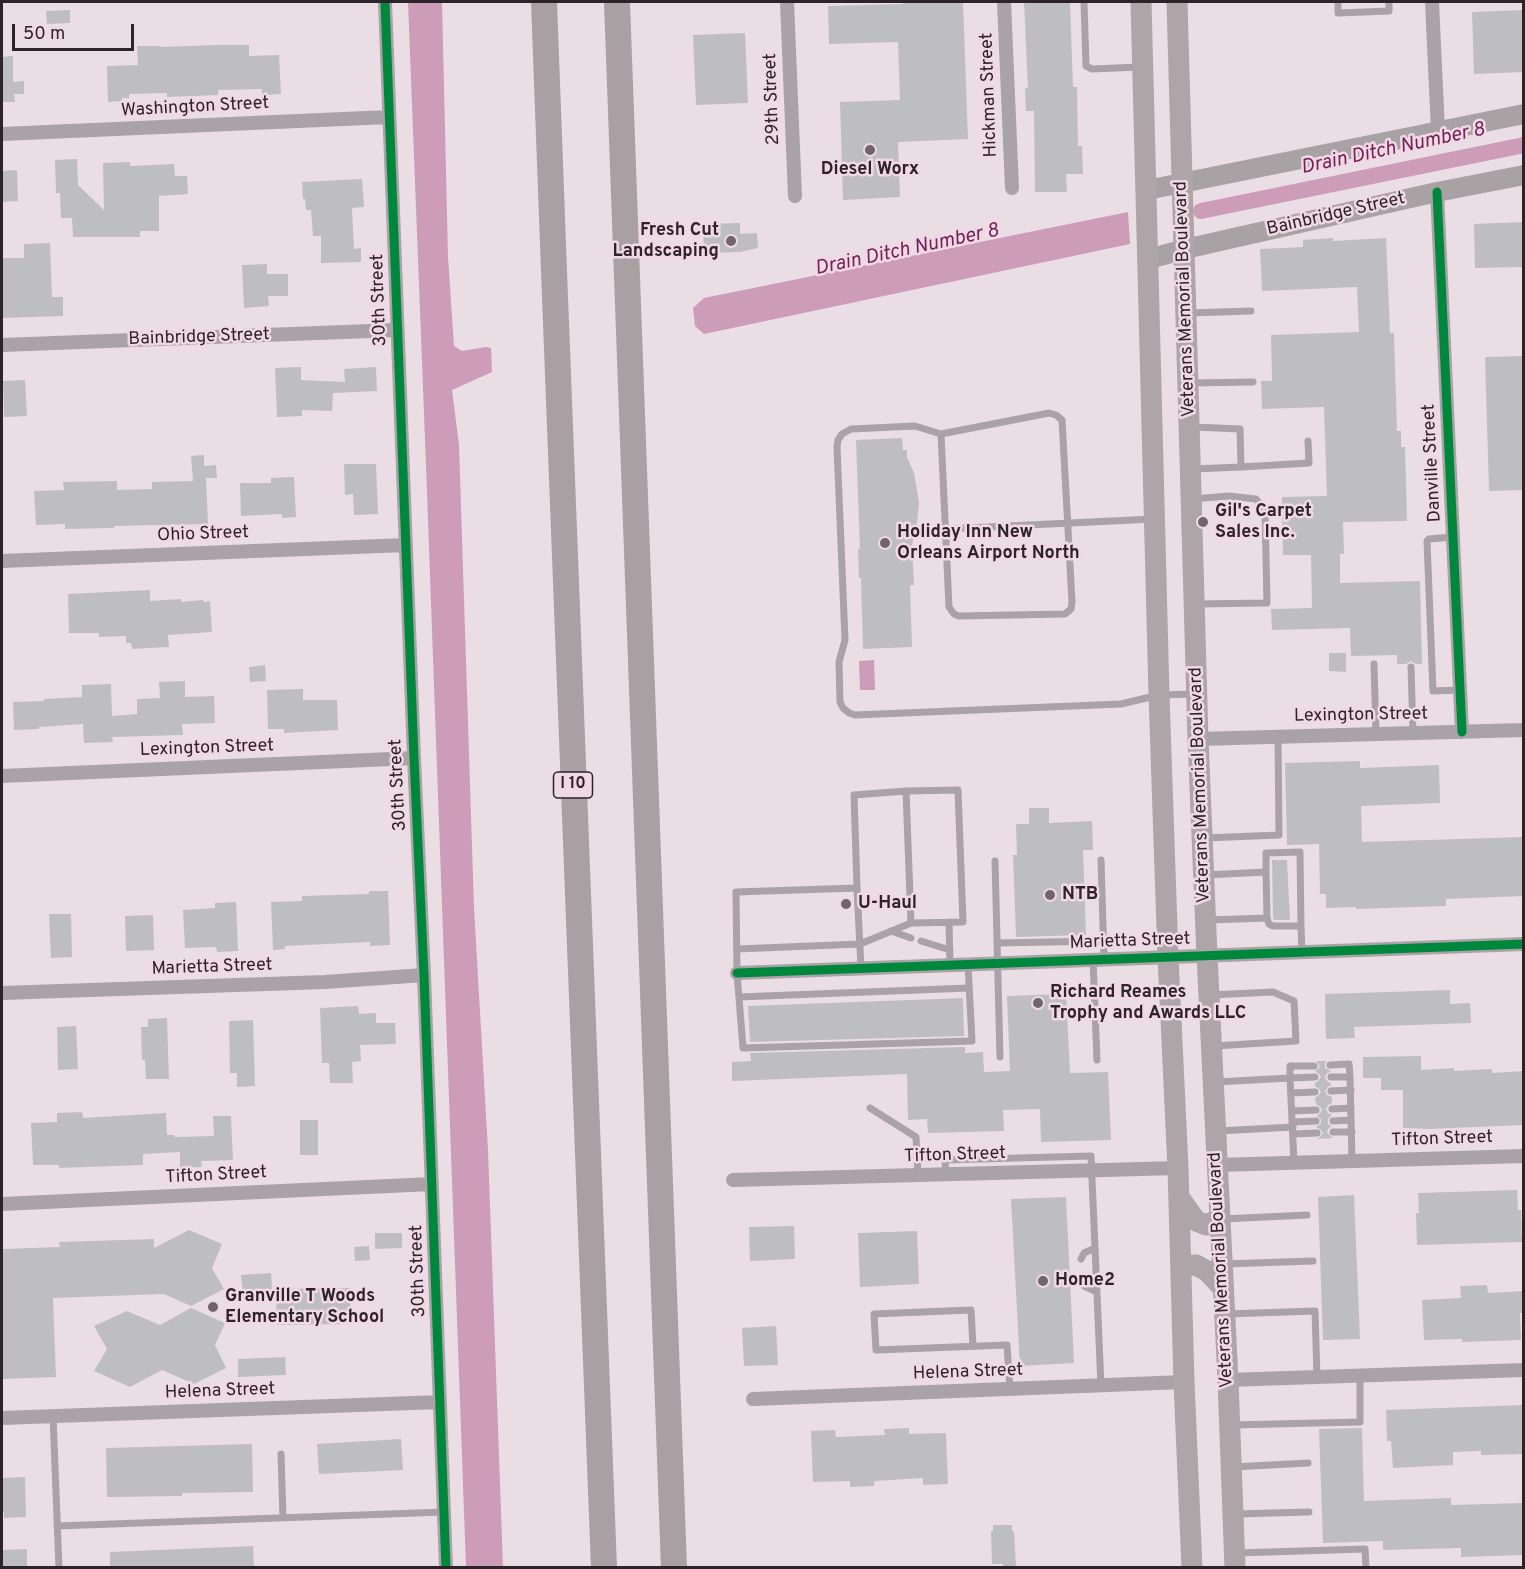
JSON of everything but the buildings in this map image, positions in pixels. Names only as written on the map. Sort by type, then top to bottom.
[{"type":"highway","name":"I 10","points":[[544,2],[604,1568]]},
{"type":"highway","points":[[617,2],[674,1568]]},
{"type":"main road","name":"Veterans Memorial Boulevard","points":[[1141,2],[1159,696],[1192,1568]]},
{"type":"main road","name":"Veterans Memorial Boulevard","points":[[1177,2],[1198,738],[1228,1380],[1234,1560]]},
{"type":"main road","points":[[1179,1197],[1196,1221],[1206,1225],[1220,1220]]},
{"type":"main road","points":[[1181,1266],[1196,1265],[1207,1271],[1222,1287]]},
{"type":"main road","points":[[1188,1485],[1199,1539],[1202,1568]]},
{"type":"street","name":"30th Street","points":[[385,2],[446,1568]]},
{"type":"street","name":"29th Street","points":[[787,2],[795,196]]},
{"type":"street","name":"Hickman Street","points":[[1004,2],[1012,188]]},
{"type":"street","points":[[1432,2],[1438,131]]},
{"type":"street","points":[[1147,190],[1524,114]]},
{"type":"street","name":"Washington Street","points":[[2,134],[389,117]]},
{"type":"street","name":"Bainbridge Street","points":[[1149,259],[1437,192],[1524,175]]},
{"type":"street","name":"Danville Street","points":[[1437,192],[1462,732]]},
{"type":"street","name":"Bainbridge Street","points":[[2,345],[397,330]]},
{"type":"street","name":"Ohio Street","points":[[2,561],[406,545]]},
{"type":"street","name":"Lexington Street","points":[[1198,738],[1524,729]]},
{"type":"street","name":"Lexington Street","points":[[2,776],[414,758]]},
{"type":"street","name":"Marietta Street","points":[[737,974],[1524,944]]},
{"type":"street","name":"Marietta Street","points":[[2,993],[325,982],[424,975]]},
{"type":"street","name":"Tifton Street","points":[[1217,1165],[1524,1156]]},
{"type":"street","name":"Tifton Street","points":[[733,1180],[1178,1168]]},
{"type":"street","name":"Tifton Street","points":[[2,1204],[432,1184]]},
{"type":"street","points":[[1228,1380],[1524,1370]]},
{"type":"street","name":"Helena Street","points":[[753,1399],[1184,1382]]},
{"type":"street","name":"Helena Street","points":[[2,1418],[440,1402]]},
{"type":"lane","points":[[1084,2],[1086,66],[1092,69],[1142,67]]},
{"type":"lane","points":[[1338,2],[1338,13],[1389,11],[1389,2]]},
{"type":"lane","points":[[1187,313],[1251,311]]},
{"type":"lane","points":[[1189,383],[1253,382]]},
{"type":"lane","points":[[941,434],[949,607],[954,614],[959,616],[1065,614],[1071,609],[1062,420],[1056,415],[1048,413],[941,434],[915,426],[851,429],[842,434],[837,447],[845,640],[839,662],[840,702],[843,708],[855,715],[1121,704],[1159,696],[1197,694]]},
{"type":"lane","points":[[1190,428],[1240,429],[1241,467]]},
{"type":"lane","points":[[1191,469],[1309,463],[1308,441]]},
{"type":"lane","points":[[1192,499],[1229,496],[1256,499],[1265,509],[1267,603],[1195,604]]},
{"type":"lane","points":[[946,529],[1154,519]]},
{"type":"lane","points":[[1453,537],[1429,538],[1427,541],[1432,691],[1460,690]]},
{"type":"lane","points":[[1374,664],[1376,734]]},
{"type":"lane","points":[[1411,668],[1413,733]]},
{"type":"lane","points":[[1202,838],[1279,836],[1278,737]]},
{"type":"lane","points":[[737,949],[860,944],[911,923],[963,922],[958,790],[854,795],[857,888],[860,944],[861,969]]},
{"type":"lane","points":[[906,791],[911,923]]},
{"type":"lane","points":[[1301,926],[1269,924],[1266,852],[1300,852],[1302,953]]},
{"type":"lane","points":[[1097,1060],[1099,960],[1103,941],[1101,860]]},
{"type":"lane","points":[[995,861],[1000,1057]]},
{"type":"lane","points":[[1204,874],[1266,872]]},
{"type":"lane","points":[[857,888],[736,892],[737,974],[743,1048],[972,1041],[968,965]]},
{"type":"lane","points":[[1290,903],[1301,903]]},
{"type":"lane","points":[[1205,921],[1267,918]]},
{"type":"lane","points":[[949,922],[950,965]]},
{"type":"lane","points":[[891,931],[911,938]]},
{"type":"lane","points":[[921,941],[950,950]]},
{"type":"lane","points":[[997,943],[1103,941]]},
{"type":"lane","points":[[739,997],[969,988]]},
{"type":"lane","points":[[1209,996],[1273,992],[1294,1001],[1296,1041],[1211,1046]]},
{"type":"lane","points":[[1330,1065],[1350,1064],[1353,1161]]},
{"type":"lane","points":[[1294,1162],[1290,1066],[1314,1065]]},
{"type":"lane","points":[[1213,1082],[1315,1077]]},
{"type":"lane","points":[[1331,1077],[1350,1077]]},
{"type":"lane","points":[[1331,1090],[1351,1090]]},
{"type":"lane","points":[[1291,1093],[1315,1092]]},
{"type":"lane","points":[[870,1108],[916,1137],[918,1175]]},
{"type":"lane","points":[[1332,1109],[1351,1108]]},
{"type":"lane","points":[[1292,1111],[1316,1110]]},
{"type":"lane","points":[[1333,1120],[1351,1120]]},
{"type":"lane","points":[[1293,1128],[1316,1121]]},
{"type":"lane","points":[[1216,1131],[1293,1128],[1317,1133]]},
{"type":"lane","points":[[1333,1132],[1352,1132]]},
{"type":"lane","points":[[1092,1170],[1101,1386]]},
{"type":"lane","points":[[1220,1220],[1307,1215]]},
{"type":"lane","points":[[1081,1259],[1084,1253],[1095,1248]]},
{"type":"lane","points":[[1221,1264],[1313,1261]]},
{"type":"lane","points":[[1081,1280],[1084,1286],[1097,1292]]},
{"type":"lane","points":[[973,1346],[971,1310],[874,1314],[876,1350],[1007,1345],[1010,1389]]},
{"type":"lane","points":[[1224,1314],[1315,1311],[1317,1377]]},
{"type":"lane","points":[[1229,1425],[1360,1422],[1359,1376]]},
{"type":"lane","points":[[53,1416],[58,1568]]},
{"type":"lane","points":[[281,1454],[283,1518]]},
{"type":"lane","points":[[1231,1467],[1308,1463]]},
{"type":"lane","points":[[57,1526],[444,1512]]},
{"type":"lane","points":[[1233,1514],[1309,1512]]},
{"type":"lane","points":[[1234,1560],[1365,1549],[1366,1568]]},
{"type":"shaded area","points":[[408,2],[442,2],[448,257],[454,346],[462,351],[491,348],[492,372],[452,390],[459,445],[474,908],[488,1150],[503,1567],[466,1567]]},
{"type":"shaded area","points":[[1128,212],[1130,244],[704,334],[695,326],[693,308],[704,298]]},
{"type":"shaded area","points":[[874,660],[875,690],[860,690],[859,661]]},
{"type":"waterway","name":"Drain Ditch Number 8","points":[[1201,211],[1524,145]]},
{"type":"cycle path","points":[[385,2],[446,1568]]},
{"type":"cycle path","points":[[1437,192],[1462,732]]},
{"type":"cycle path","points":[[737,973],[1524,944]]},
{"type":"place","name":"Diesel Worx","points":[[870,150]]},
{"type":"place","name":"Fresh Cut Landscaping","points":[[731,241]]},
{"type":"place","name":"Gil's Carpet Sales Inc.","points":[[1203,522]]},
{"type":"place","name":"Holiday Inn New Orleans Airport North","points":[[885,543]]},
{"type":"place","name":"NTB","points":[[1050,895]]},
{"type":"place","name":"U-Haul","points":[[846,904]]},
{"type":"place","name":"Richard Reames Trophy and Awards LLC","points":[[1038,1003]]},
{"type":"place","name":"Home2","points":[[1043,1281]]},
{"type":"place","name":"Granville T Woods Elementary School","points":[[213,1307]]}]
